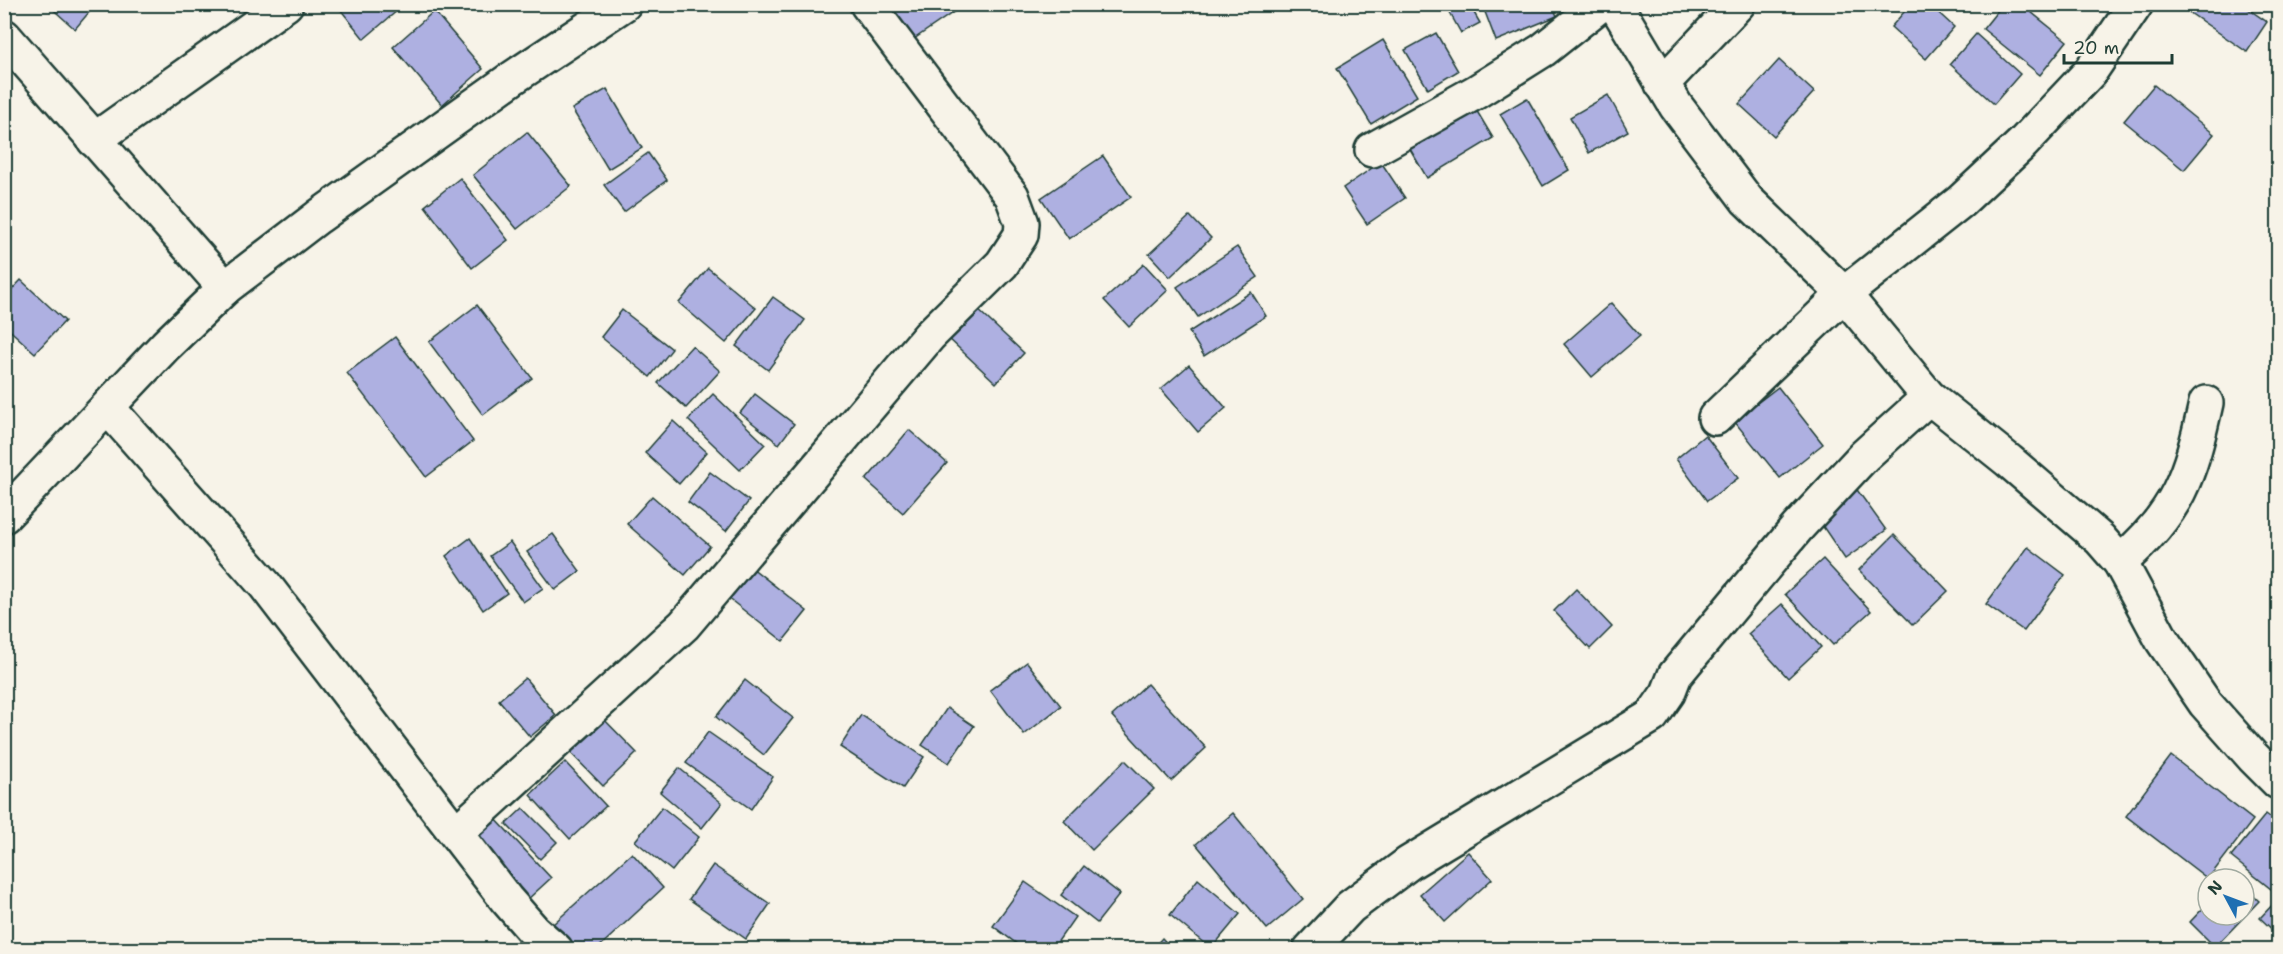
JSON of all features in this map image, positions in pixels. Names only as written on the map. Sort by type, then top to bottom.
[{"type":"street","points":[[94,140],[286,4]]},
{"type":"street","points":[[4,516],[109,409],[166,345],[225,288],[318,217],[492,93],[624,4]]},
{"type":"street","points":[[456,833],[684,625],[929,336],[1002,264],[1019,242],[1022,223],[1012,196],[867,4]]},
{"type":"street","points":[[1372,150],[1476,92],[1543,50],[1601,4]]},
{"type":"street","points":[[1616,4],[1662,84],[1705,147],[1747,200],[1844,294],[1929,397],[2073,514],[2120,562],[2162,640],[2205,703],[2253,758],[2278,782]]},
{"type":"street","points":[[1662,84],[1738,4]]},
{"type":"street","points":[[1715,418],[1844,294],[1960,202],[2022,144],[2090,72],[2136,4]]},
{"type":"street","points":[[4,36],[225,288]]},
{"type":"street","points":[[1310,950],[1350,907],[1409,863],[1652,716],[1668,693],[1675,675],[1797,528],[1864,456],[1929,397]]},
{"type":"street","points":[[2120,562],[2144,542],[2175,502],[2196,449],[2206,404]]},
{"type":"street","points":[[109,409],[265,585],[506,899],[534,931],[556,950]]},
{"type":"building","points":[[47,4],[96,4],[75,29]]},
{"type":"building","points":[[336,4],[405,4],[364,39]]},
{"type":"building","points":[[886,4],[950,4],[955,11],[911,41]]},
{"type":"building","points":[[1445,4],[1469,4],[1480,23],[1461,33]]},
{"type":"building","points":[[1482,4],[1552,4],[1557,16],[1496,41]]},
{"type":"building","points":[[1911,4],[1929,4],[1954,27],[1926,59],[1891,27]]},
{"type":"building","points":[[2003,4],[2021,4],[2067,41],[2040,75],[1983,29]]},
{"type":"building","points":[[2177,4],[2241,4],[2267,22],[2247,52]]},
{"type":"building","points":[[434,11],[483,69],[442,105],[393,47]]},
{"type":"building","points":[[1436,33],[1458,71],[1428,89],[1405,50]]},
{"type":"building","points":[[1976,34],[2020,74],[1994,104],[1950,64]]},
{"type":"building","points":[[1383,40],[1417,96],[1371,124],[1337,68]]},
{"type":"building","points":[[1779,60],[1814,92],[1774,136],[1739,104]]},
{"type":"building","points":[[2278,76],[2278,104],[2273,103]]},
{"type":"building","points":[[2154,85],[2214,134],[2184,170],[2124,121]]},
{"type":"building","points":[[607,89],[642,148],[608,169],[572,109]]},
{"type":"building","points":[[1608,95],[1628,131],[1589,153],[1570,117]]},
{"type":"building","points":[[1527,98],[1569,170],[1543,186],[1500,114]]},
{"type":"building","points":[[1475,108],[1493,138],[1427,178],[1410,149]]},
{"type":"building","points":[[527,132],[571,186],[517,229],[473,175]]},
{"type":"building","points":[[648,153],[667,180],[624,212],[604,185]]},
{"type":"building","points":[[1103,156],[1131,197],[1069,239],[1041,198]]},
{"type":"building","points":[[1381,162],[1405,198],[1367,224],[1343,188]]},
{"type":"building","points":[[460,178],[508,240],[472,268],[425,206]]},
{"type":"building","points":[[1190,216],[1211,238],[1170,277],[1149,254]]},
{"type":"building","points":[[1237,247],[1258,277],[1198,317],[1177,287]]},
{"type":"building","points":[[1144,264],[1168,290],[1129,327],[1104,300]]},
{"type":"building","points":[[708,268],[756,308],[726,343],[679,303]]},
{"type":"building","points":[[21,280],[65,321],[35,353],[4,325],[4,298]]},
{"type":"building","points":[[1251,292],[1266,316],[1204,356],[1189,332]]},
{"type":"building","points":[[773,297],[805,320],[768,370],[736,346]]},
{"type":"building","points":[[1611,303],[1640,336],[1592,377],[1564,344]]},
{"type":"building","points":[[477,305],[532,378],[483,415],[429,342]]},
{"type":"building","points":[[975,307],[1024,353],[996,383],[947,337]]},
{"type":"building","points":[[622,310],[672,349],[650,377],[601,337]]},
{"type":"building","points":[[395,337],[473,441],[426,477],[347,373]]},
{"type":"building","points":[[692,346],[720,371],[686,408],[658,383]]},
{"type":"building","points":[[1189,365],[1226,408],[1198,432],[1161,389]]},
{"type":"building","points":[[1778,387],[1823,444],[1780,478],[1734,421]]},
{"type":"building","points":[[713,394],[765,444],[740,470],[688,420]]},
{"type":"building","points":[[755,394],[794,424],[779,444],[740,413]]},
{"type":"building","points":[[673,421],[707,452],[679,484],[645,453]]},
{"type":"building","points":[[909,430],[947,463],[903,513],[866,480]]},
{"type":"building","points":[[1705,435],[1738,478],[1707,501],[1676,459]]},
{"type":"building","points":[[710,472],[749,501],[726,531],[688,502]]},
{"type":"building","points":[[1855,487],[1886,530],[1845,559],[1815,515]]},
{"type":"building","points":[[652,496],[710,546],[685,575],[627,524]]},
{"type":"building","points":[[553,534],[580,571],[555,590],[527,552]]},
{"type":"building","points":[[1894,535],[1948,591],[1913,625],[1859,570]]},
{"type":"building","points":[[470,538],[507,593],[483,610],[446,556]]},
{"type":"building","points":[[510,542],[543,588],[523,602],[490,556]]},
{"type":"building","points":[[2028,547],[2065,575],[2024,631],[1986,604]]},
{"type":"building","points":[[1823,559],[1871,611],[1833,645],[1785,594]]},
{"type":"building","points":[[747,564],[807,611],[783,641],[723,594]]},
{"type":"building","points":[[1576,589],[1612,627],[1590,649],[1554,611]]},
{"type":"building","points":[[1782,604],[1821,647],[1788,678],[1748,634]]},
{"type":"building","points":[[1027,662],[1061,706],[1024,735],[990,690]]},
{"type":"building","points":[[525,678],[556,715],[530,737],[499,700]]},
{"type":"building","points":[[745,680],[793,718],[764,755],[716,717]]},
{"type":"building","points":[[1147,684],[1206,748],[1171,781],[1112,716]]},
{"type":"building","points":[[947,708],[974,726],[949,763],[922,745]]},
{"type":"building","points":[[595,710],[637,753],[603,786],[562,744]]},
{"type":"building","points":[[861,715],[924,757],[903,788],[840,747]]},
{"type":"building","points":[[708,732],[773,777],[751,809],[686,763]]},
{"type":"building","points":[[2171,756],[2253,820],[2217,867],[2196,867],[2196,870],[2126,816]]},
{"type":"building","points":[[1125,760],[1154,789],[1092,850],[1064,821]]},
{"type":"building","points":[[565,762],[606,806],[570,839],[530,795]]},
{"type":"building","points":[[679,768],[722,803],[702,828],[660,792]]},
{"type":"building","points":[[662,807],[699,837],[672,871],[635,841]]},
{"type":"building","points":[[523,808],[557,842],[540,859],[506,824]]},
{"type":"building","points":[[1233,813],[1303,899],[1267,929],[1196,844]]},
{"type":"building","points":[[2266,814],[2278,823],[2278,889],[2276,893],[2256,877],[2256,867],[2244,867],[2231,857]]},
{"type":"building","points":[[492,815],[551,878],[527,900],[468,837]]},
{"type":"building","points":[[1468,852],[1492,879],[1445,922],[1420,894]]},
{"type":"building","points":[[632,853],[663,888],[596,950],[576,950],[553,924]]},
{"type":"building","points":[[713,865],[770,904],[746,939],[689,899]]},
{"type":"building","points":[[1084,866],[1120,894],[1097,923],[1061,895]]},
{"type":"building","points":[[1198,879],[1240,914],[1211,949],[1170,915]]},
{"type":"building","points":[[1025,882],[1075,917],[1052,950],[1025,950],[993,926]]},
{"type":"building","points":[[2278,899],[2278,935],[2260,918]]},
{"type":"building","points":[[2196,916],[2196,927],[2234,927],[2215,947],[2190,922]]},
{"type":"building","points":[[1162,938],[1173,950],[1151,950]]}]
